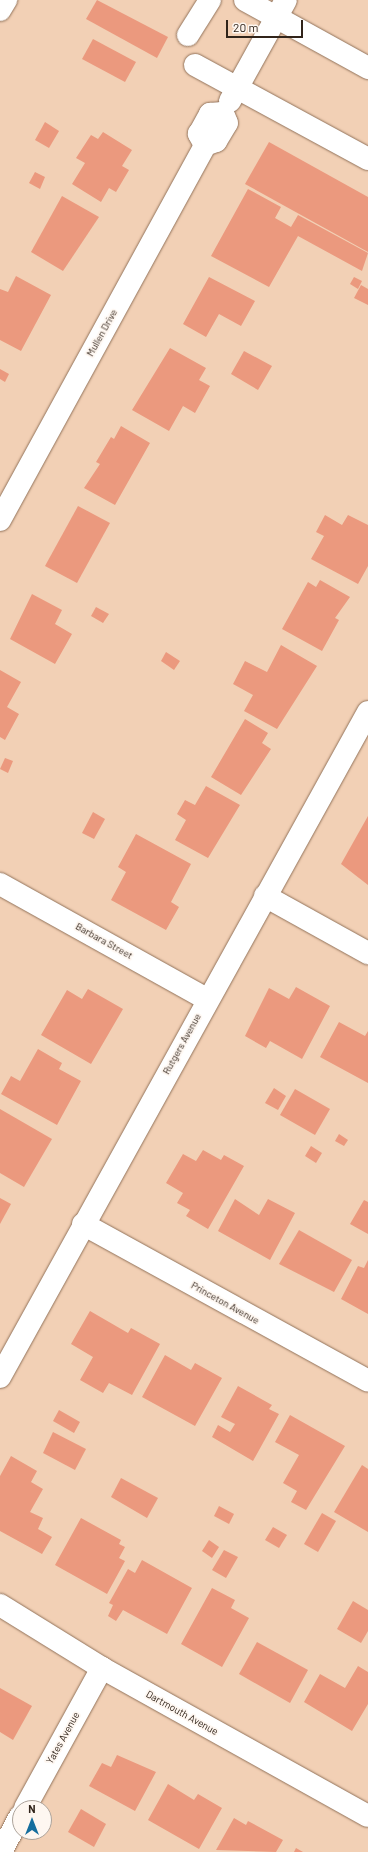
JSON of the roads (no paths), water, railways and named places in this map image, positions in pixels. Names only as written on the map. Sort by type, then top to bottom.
[{"type":"street","points":[[0,10],[6,0]]},
{"type":"street","points":[[188,35],[210,0]]},
{"type":"street","points":[[244,0],[281,9],[368,68]]},
{"type":"street","name":"Mullen Drive","points":[[0,520],[205,145],[216,141],[227,123],[223,113],[281,9]]},
{"type":"street","points":[[195,65],[368,159]]},
{"type":"street","name":"Rutgers Avenue","points":[[0,1377],[207,999],[368,712]]},
{"type":"street","name":"Barbara Street","points":[[0,884],[207,999]]},
{"type":"street","points":[[265,896],[368,952]]},
{"type":"street","name":"Princeton Avenue","points":[[83,1224],[368,1382]]},
{"type":"street","name":"Dartmouth Avenue","points":[[0,1605],[102,1668],[368,1816]]},
{"type":"street","name":"Yates Avenue","points":[[29,1800],[102,1668]]},
{"type":"street","points":[[1,1852],[12,1832]]}]
